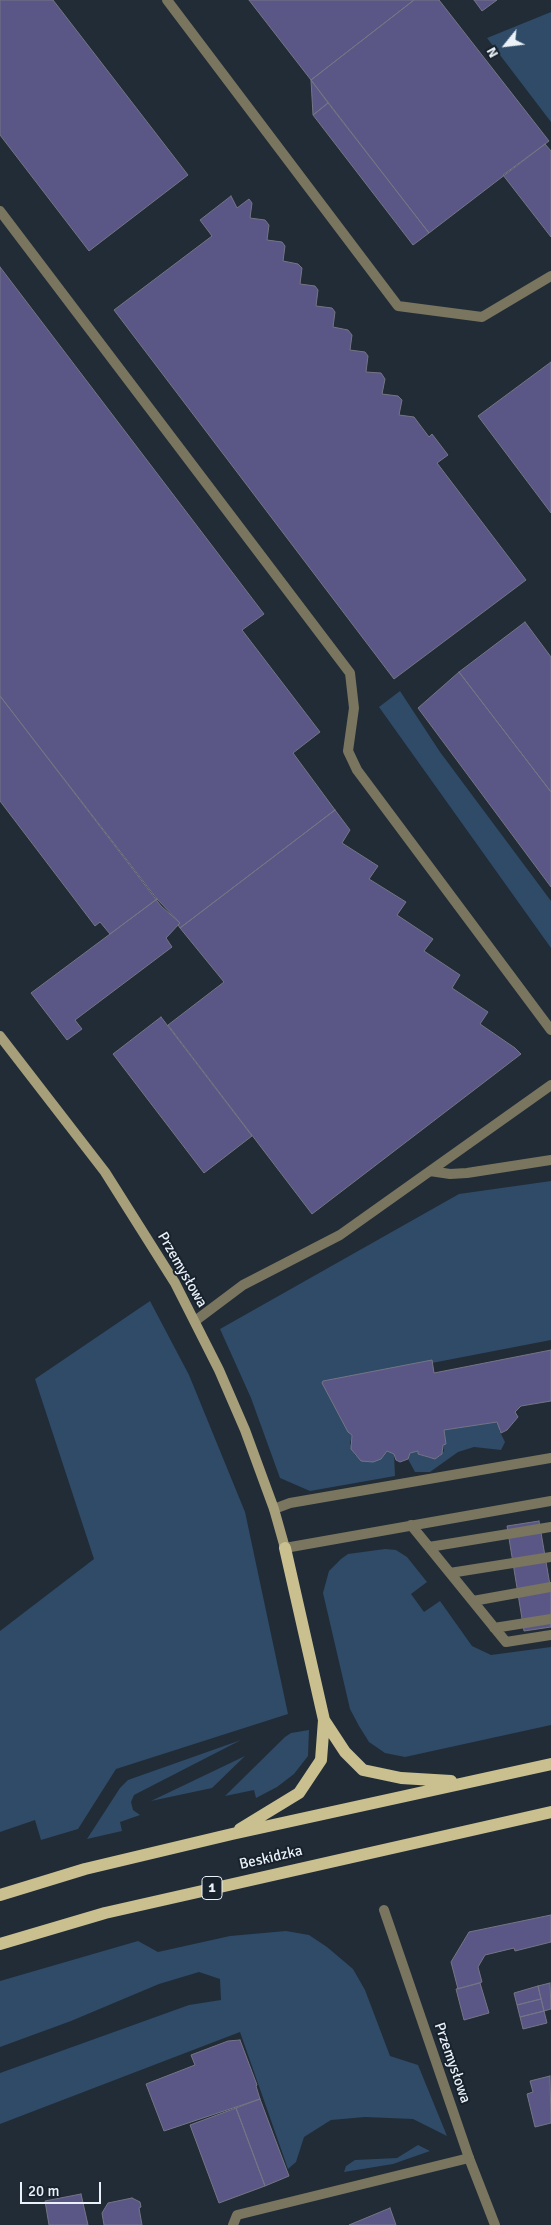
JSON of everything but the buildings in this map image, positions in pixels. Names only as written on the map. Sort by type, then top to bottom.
[{"type":"main road","points":[[232,1834],[299,1793],[322,1760],[324,1720],[285,1548]]},
{"type":"main road","points":[[324,1720],[345,1752],[363,1770],[401,1778],[467,1782]]},
{"type":"main road","points":[[0,1895],[85,1869],[232,1834],[551,1764]]},
{"type":"main road","name":"Beskidzka","points":[[0,1944],[105,1913],[551,1812]]},
{"type":"street","points":[[167,0],[398,306],[482,317],[551,276]]},
{"type":"street","points":[[0,211],[350,673],[354,708],[348,751],[357,770],[551,1030]]},
{"type":"street","name":"Przemysłowa","points":[[0,1036],[105,1172],[176,1283],[245,1430],[274,1509],[285,1548]]},
{"type":"street","points":[[195,1321],[244,1286],[340,1235],[551,1085]]},
{"type":"street","points":[[430,1171],[467,1173],[551,1160]]},
{"type":"street","points":[[274,1509],[290,1503],[551,1458]]},
{"type":"street","points":[[285,1548],[411,1525],[551,1503]]},
{"type":"street","points":[[411,1525],[506,1642],[551,1635]]},
{"type":"street","points":[[428,1547],[551,1527]]},
{"type":"street","points":[[450,1573],[551,1557]]},
{"type":"street","points":[[473,1601],[551,1587]]},
{"type":"street","points":[[494,1628],[551,1619]]},
{"type":"street","name":"Przemysłowa","points":[[384,1910],[469,2158],[495,2225]]},
{"type":"street","points":[[233,2225],[237,2215],[469,2158]]},
{"type":"shaded area","points":[[551,12],[551,122],[487,38]]},
{"type":"shaded area","points":[[400,691],[440,752],[551,901],[551,948],[379,707]]},
{"type":"shaded area","points":[[551,1181],[551,1340],[323,1384],[352,1435],[350,1443],[355,1455],[367,1462],[381,1459],[387,1451],[394,1454],[395,1476],[310,1491],[280,1478],[251,1398],[220,1329],[459,1194]]},
{"type":"shaded area","points":[[150,1301],[189,1375],[245,1512],[288,1714],[116,1769],[78,1829],[41,1840],[35,1820],[0,1832],[0,1631],[94,1559],[35,1379]]},
{"type":"shaded area","points":[[497,1422],[505,1442],[501,1450],[474,1447],[458,1452],[430,1472],[415,1472],[408,1459],[410,1453],[418,1451],[418,1454],[430,1458],[439,1457],[444,1451],[443,1445],[446,1444],[444,1430]]},
{"type":"shaded area","points":[[385,1549],[396,1550],[407,1557],[427,1582],[411,1594],[424,1612],[440,1601],[472,1646],[491,1655],[551,1647],[551,1725],[405,1757],[385,1753],[369,1742],[350,1709],[323,1593],[329,1571],[348,1554]]},
{"type":"shaded area","points":[[309,1730],[308,1756],[294,1774],[277,1787],[256,1798],[254,1790],[225,1796],[285,1737],[291,1733]]},
{"type":"shaded area","points":[[241,1740],[134,1795],[131,1802],[133,1810],[140,1815],[120,1822],[122,1831],[87,1839],[120,1788],[128,1780]]},
{"type":"shaded area","points":[[245,1756],[212,1788],[151,1801]]},
{"type":"shaded area","points":[[286,1931],[309,1935],[327,1947],[353,1969],[365,1990],[390,2056],[418,2065],[447,2136],[413,2119],[365,2117],[331,2120],[304,2137],[296,2162],[288,2169],[240,2032],[0,2124],[0,2073],[189,2005],[221,2000],[220,1979],[199,1972],[159,1984],[71,2021],[0,2047],[0,1981],[138,1941],[158,1952],[230,1936]]},
{"type":"shaded area","points":[[418,2145],[430,2151],[393,2164],[344,2172],[346,2166],[355,2160],[397,2158]]}]
